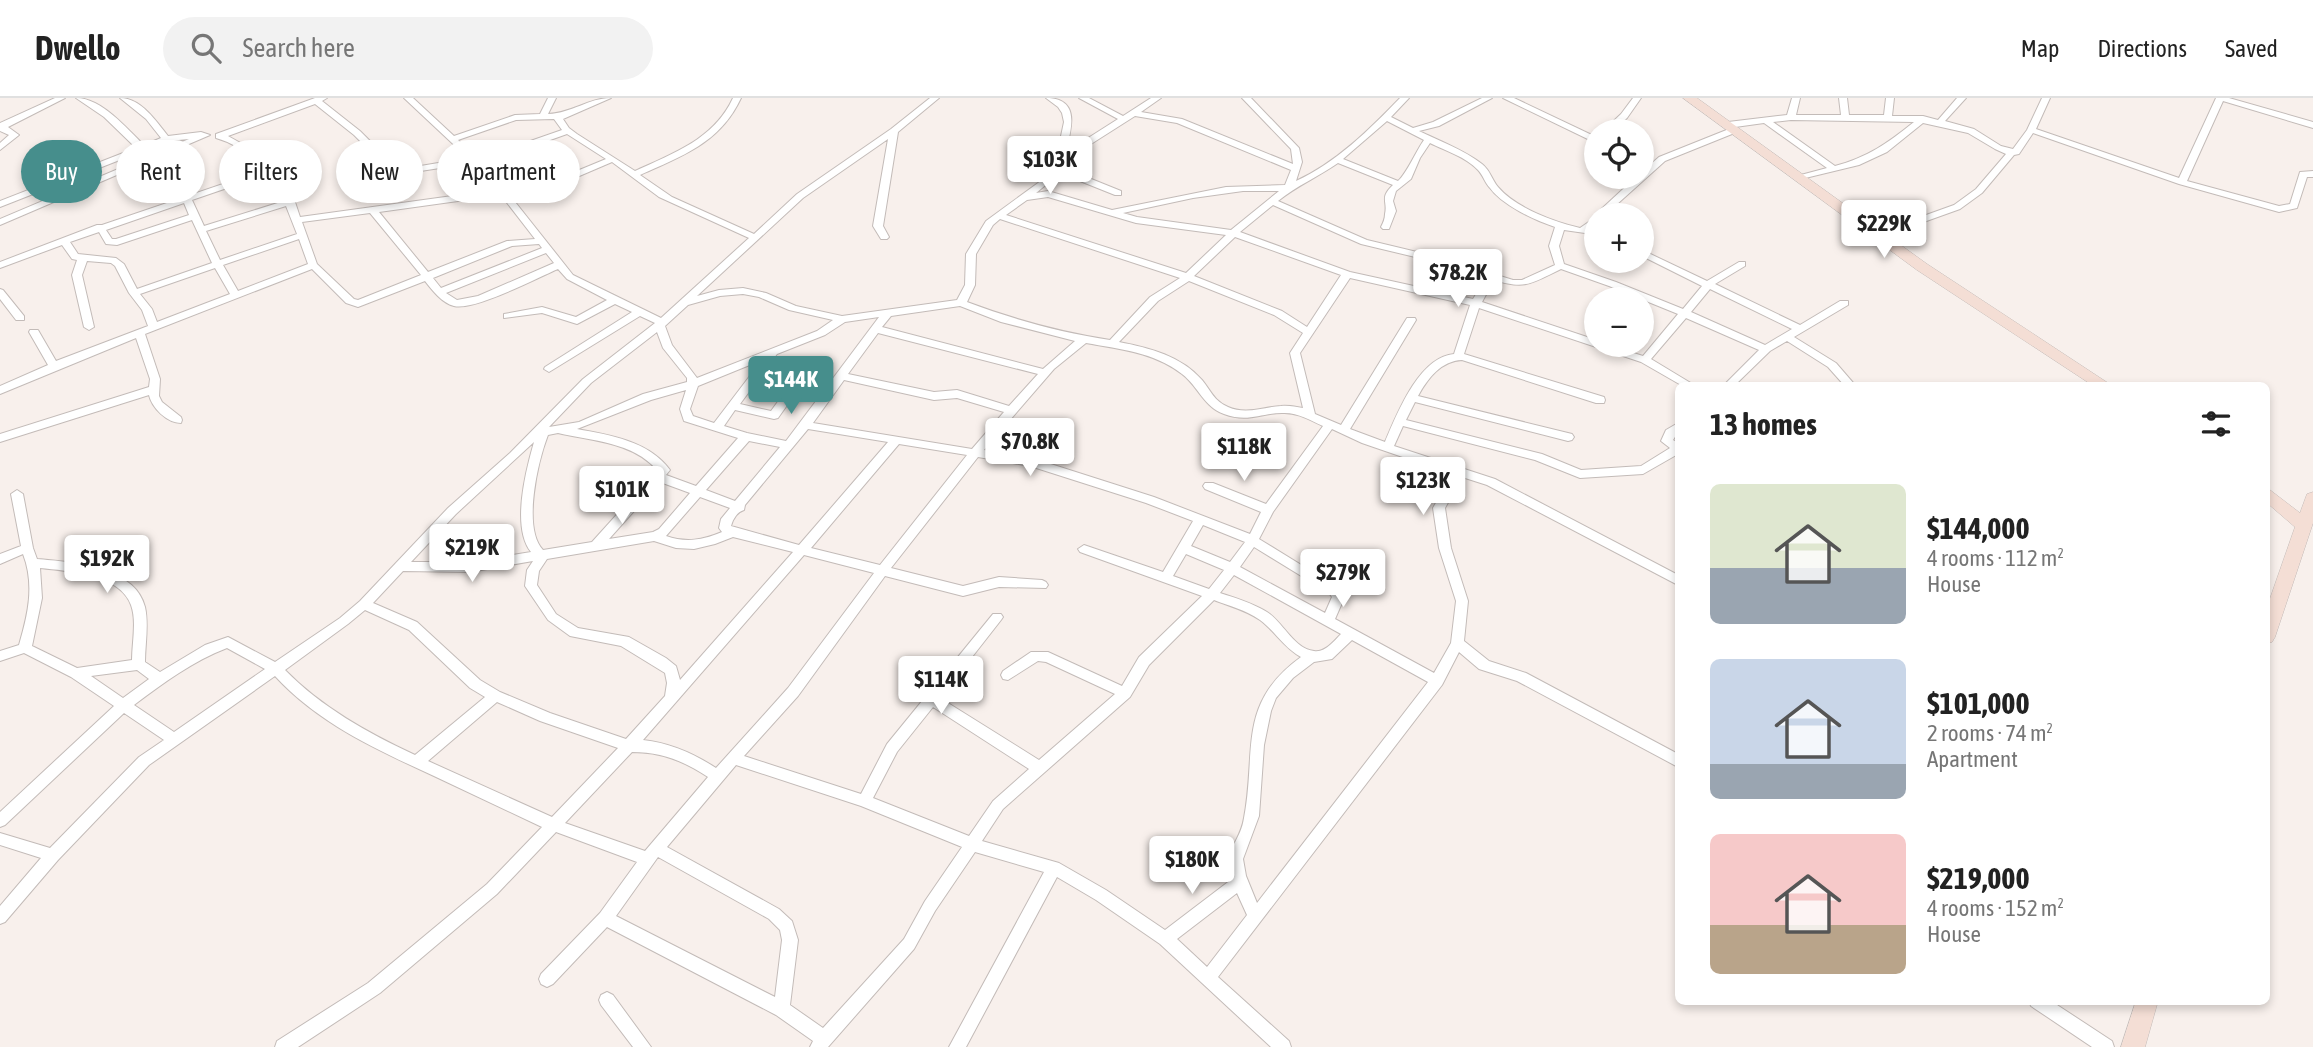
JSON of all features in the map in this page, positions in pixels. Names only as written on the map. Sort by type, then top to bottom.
[{"type":"street","points":[[1,127],[61,98]]},
{"type":"street","points":[[80,98],[107,115],[134,140]]},
{"type":"street","points":[[128,100],[144,98]]},
{"type":"street","points":[[408,98],[452,139],[506,120],[526,116],[542,118],[571,114],[607,98]]},
{"type":"street","points":[[542,118],[552,98]]},
{"type":"street","points":[[633,175],[702,141],[718,129],[739,98]]},
{"type":"street","points":[[1050,98],[1064,108],[1069,132],[1058,156],[1058,169]]},
{"type":"street","points":[[1083,98],[1123,119]]},
{"type":"street","points":[[961,303],[970,285],[971,254],[989,223],[1041,185],[1088,142],[1157,98]]},
{"type":"street","points":[[1246,98],[1295,148],[1298,162],[1289,187]]},
{"type":"street","points":[[1112,344],[1154,299],[1188,277],[1233,233],[1289,187],[1336,159],[1387,118],[1405,98]]},
{"type":"street","points":[[1413,130],[1436,124],[1488,98]]},
{"type":"street","points":[[1507,98],[1584,134]]},
{"type":"street","points":[[1621,119],[1637,98]]},
{"type":"street","points":[[1689,98],[2001,321],[2098,382]]},
{"type":"street","points":[[1791,117],[1796,98]]},
{"type":"street","points":[[1843,98],[1844,118]]},
{"type":"street","points":[[1888,118],[1891,98]]},
{"type":"street","points":[[1941,121],[1962,98]]},
{"type":"street","points":[[1879,235],[1957,207],[1979,191],[2031,130],[2046,98]]},
{"type":"street","points":[[2182,182],[2220,98],[2313,125]]},
{"type":"street","points":[[221,136],[320,99],[364,140]]},
{"type":"street","points":[[0,917],[53,855],[144,761],[365,604],[452,511],[553,424],[587,381],[661,324],[754,237],[822,179],[894,131],[931,99]]},
{"type":"street","points":[[128,100],[166,139],[206,135],[232,140]]},
{"type":"street","points":[[1133,113],[1179,121],[1296,169]]},
{"type":"street","points":[[558,117],[560,124],[568,131],[613,159],[668,199],[754,237]]},
{"type":"street","points":[[1654,164],[1731,128],[1764,119],[1791,117],[1941,121],[1976,132],[2011,153]]},
{"type":"street","points":[[1387,118],[1469,159],[1483,169],[1494,188],[1507,200],[1544,221],[1584,230]]},
{"type":"street","points":[[1764,119],[1834,169]]},
{"type":"street","points":[[1800,178],[1856,163],[1884,150],[1923,119]]},
{"type":"street","points":[[0,147],[15,135],[1,127]]},
{"type":"street","points":[[2031,130],[2182,182],[2265,206],[2290,209],[2294,206],[2304,174],[2313,174]]},
{"type":"street","points":[[540,140],[568,131]]},
{"type":"street","points":[[884,237],[878,226],[894,131]]},
{"type":"street","points":[[1069,132],[1088,142]]},
{"type":"street","points":[[0,222],[206,135]]},
{"type":"street","points":[[1386,227],[1391,211],[1388,201],[1398,184],[1408,177],[1428,140]]},
{"type":"street","points":[[0,204],[116,158]]},
{"type":"street","points":[[580,173],[613,159]]},
{"type":"street","points":[[1336,159],[1398,184]]},
{"type":"street","points":[[1058,169],[1118,193]]},
{"type":"street","points":[[1041,185],[1048,194]]},
{"type":"street","points":[[1107,214],[1184,197],[1243,188],[1289,187]]},
{"type":"street","points":[[1613,203],[1627,189]]},
{"type":"street","points":[[1026,197],[1048,194],[1107,214],[1233,233],[1347,274],[1476,303],[1584,340]]},
{"type":"street","points":[[297,220],[437,200]]},
{"type":"street","points":[[1273,202],[1364,242],[1439,260],[1491,277],[1524,283],[1560,266],[1595,276],[1766,349]]},
{"type":"street","points":[[1,263],[171,203]]},
{"type":"street","points":[[188,203],[236,296]]},
{"type":"street","points":[[200,230],[287,203]]},
{"type":"street","points":[[290,203],[313,265],[351,301],[358,304],[510,243],[546,244]]},
{"type":"street","points":[[512,203],[570,277],[641,311],[661,324],[667,346],[689,372],[693,384],[685,415],[694,422],[746,438],[788,445]]},
{"type":"street","points":[[373,210],[439,292],[449,300],[465,303],[559,265]]},
{"type":"street","points":[[100,227],[109,242],[117,243],[194,216]]},
{"type":"street","points":[[999,216],[1188,277],[1278,313],[1308,332]]},
{"type":"street","points":[[1560,226],[1554,246],[1560,266]]},
{"type":"street","points":[[134,293],[302,235]]},
{"type":"street","points":[[64,240],[75,257],[82,260],[114,260],[124,270],[134,293],[147,309],[154,327]]},
{"type":"street","points":[[439,292],[546,244]]},
{"type":"street","points":[[1654,259],[1800,329]]},
{"type":"street","points":[[82,260],[77,275],[89,327]]},
{"type":"street","points":[[1645,360],[1709,284],[1742,264]]},
{"type":"street","points":[[0,390],[54,366],[313,265]]},
{"type":"street","points":[[1310,416],[1295,354],[1347,274]]},
{"type":"street","points":[[1458,356],[1476,303],[1491,277]]},
{"type":"street","points":[[683,303],[719,293],[743,291],[762,295],[793,308],[842,319],[961,303],[1005,320],[1082,341],[1146,351],[1167,359],[1187,372],[1199,384],[1207,398],[1226,411],[1253,415],[1291,409],[1388,447],[1491,482],[1675,578]]},
{"type":"street","points":[[2,298],[20,318]]},
{"type":"street","points":[[508,316],[542,310],[577,321],[616,299]]},
{"type":"street","points":[[1732,382],[1766,349],[1844,303]]},
{"type":"street","points":[[549,369],[641,311]]},
{"type":"street","points":[[886,315],[805,425],[740,507],[727,519],[725,528],[732,533],[963,591],[999,582],[1042,585]]},
{"type":"street","points":[[541,557],[531,544],[528,504],[533,465],[543,432],[553,424],[581,425],[647,397],[693,384],[773,353],[821,333],[842,319]]},
{"type":"street","points":[[1343,430],[1411,320]]},
{"type":"street","points":[[876,329],[1045,373]]},
{"type":"street","points":[[34,332],[54,366]]},
{"type":"street","points":[[139,333],[152,365],[157,404],[177,420]]},
{"type":"street","points":[[1787,337],[1832,365],[1847,382]]},
{"type":"street","points":[[547,979],[605,918],[652,854],[732,758],[793,692],[882,571],[974,454],[1045,373],[1082,341]]},
{"type":"street","points":[[716,428],[773,353]]},
{"type":"street","points":[[1388,447],[1433,366],[1445,357],[1458,356],[1600,400]]},
{"type":"street","points":[[1636,357],[1684,382]]},
{"type":"street","points":[[733,406],[774,415],[807,368]]},
{"type":"street","points":[[843,376],[934,396],[957,394],[1012,411]]},
{"type":"street","points":[[0,438],[155,389]]},
{"type":"street","points":[[1413,398],[1568,437]]},
{"type":"street","points":[[1401,422],[1526,454],[1580,474],[1643,470],[1675,450]]},
{"type":"street","points":[[553,424],[635,448],[660,464],[664,470],[595,547]]},
{"type":"street","points":[[805,425],[1031,462],[1200,520],[1253,540],[1334,590],[1339,596],[1328,620]]},
{"type":"street","points":[[605,918],[782,1009],[821,1043],[909,944],[930,906],[998,805],[1125,693],[1144,661],[1212,594],[1253,540],[1268,510],[1329,425]]},
{"type":"street","points":[[1675,429],[1667,441],[1675,446]]},
{"type":"street","points":[[400,566],[470,567],[655,536],[663,532],[746,438]]},
{"type":"street","points":[[283,1047],[374,988],[492,889],[629,746],[804,550],[896,440]]},
{"type":"street","points":[[1208,979],[1437,681],[1457,643],[1462,601],[1445,548],[1439,508],[1459,472]]},
{"type":"street","points":[[659,477],[740,507]]},
{"type":"street","points":[[1209,486],[1268,510]]},
{"type":"street","points":[[17,494],[27,548],[34,563],[38,595],[25,648]]},
{"type":"street","points":[[2270,496],[2303,525]]},
{"type":"street","points":[[2270,622],[2313,498]]},
{"type":"street","points":[[1166,577],[1200,520]]},
{"type":"street","points":[[655,536],[678,546],[689,546],[705,545],[732,533]]},
{"type":"street","points":[[0,559],[27,548]]},
{"type":"street","points":[[1183,548],[1232,568],[1437,681]]},
{"type":"street","points":[[1084,549],[1212,594],[1265,617],[1294,647],[1311,657]]},
{"type":"street","points":[[541,557],[533,570],[531,586],[552,617],[575,632],[624,642],[662,662],[671,670],[674,683],[672,698]]},
{"type":"street","points":[[34,563],[80,568],[124,584],[138,604],[139,664]]},
{"type":"street","points":[[365,604],[413,626],[475,684],[495,696],[545,717],[629,746],[677,752],[690,757],[717,776]]},
{"type":"street","points":[[864,801],[892,748],[997,617]]},
{"type":"street","points":[[1255,917],[1236,866],[1237,847],[1252,818],[1259,728],[1265,706],[1282,680],[1311,657],[1327,655],[1351,634]]},
{"type":"street","points":[[0,821],[124,705],[159,679],[210,649],[228,642],[276,668],[292,686],[335,719],[382,746],[554,825],[652,854],[774,914],[786,926],[790,940],[782,1009]]},
{"type":"street","points":[[1457,643],[1484,664],[1521,677],[1675,759]]},
{"type":"street","points":[[0,656],[25,648],[76,673],[175,740]]},
{"type":"street","points":[[1008,675],[1036,656],[1048,657],[1125,693]]},
{"type":"street","points":[[76,673],[139,664],[159,679]]},
{"type":"street","points":[[416,762],[495,696]]},
{"type":"street","points":[[932,700],[1040,768]]},
{"type":"street","points":[[732,758],[864,801],[971,844],[1054,868],[1101,895],[1165,939],[1283,1047]]},
{"type":"street","points":[[0,839],[53,855]]},
{"type":"street","points":[[957,1047],[1054,868]]},
{"type":"street","points":[[1165,939],[1241,881]]},
{"type":"street","points":[[607,1000],[643,1047]]},
{"type":"street","points":[[2043,1005],[2106,1047]]},
{"type":"street","points":[[2133,1047],[2146,1005]]}]
